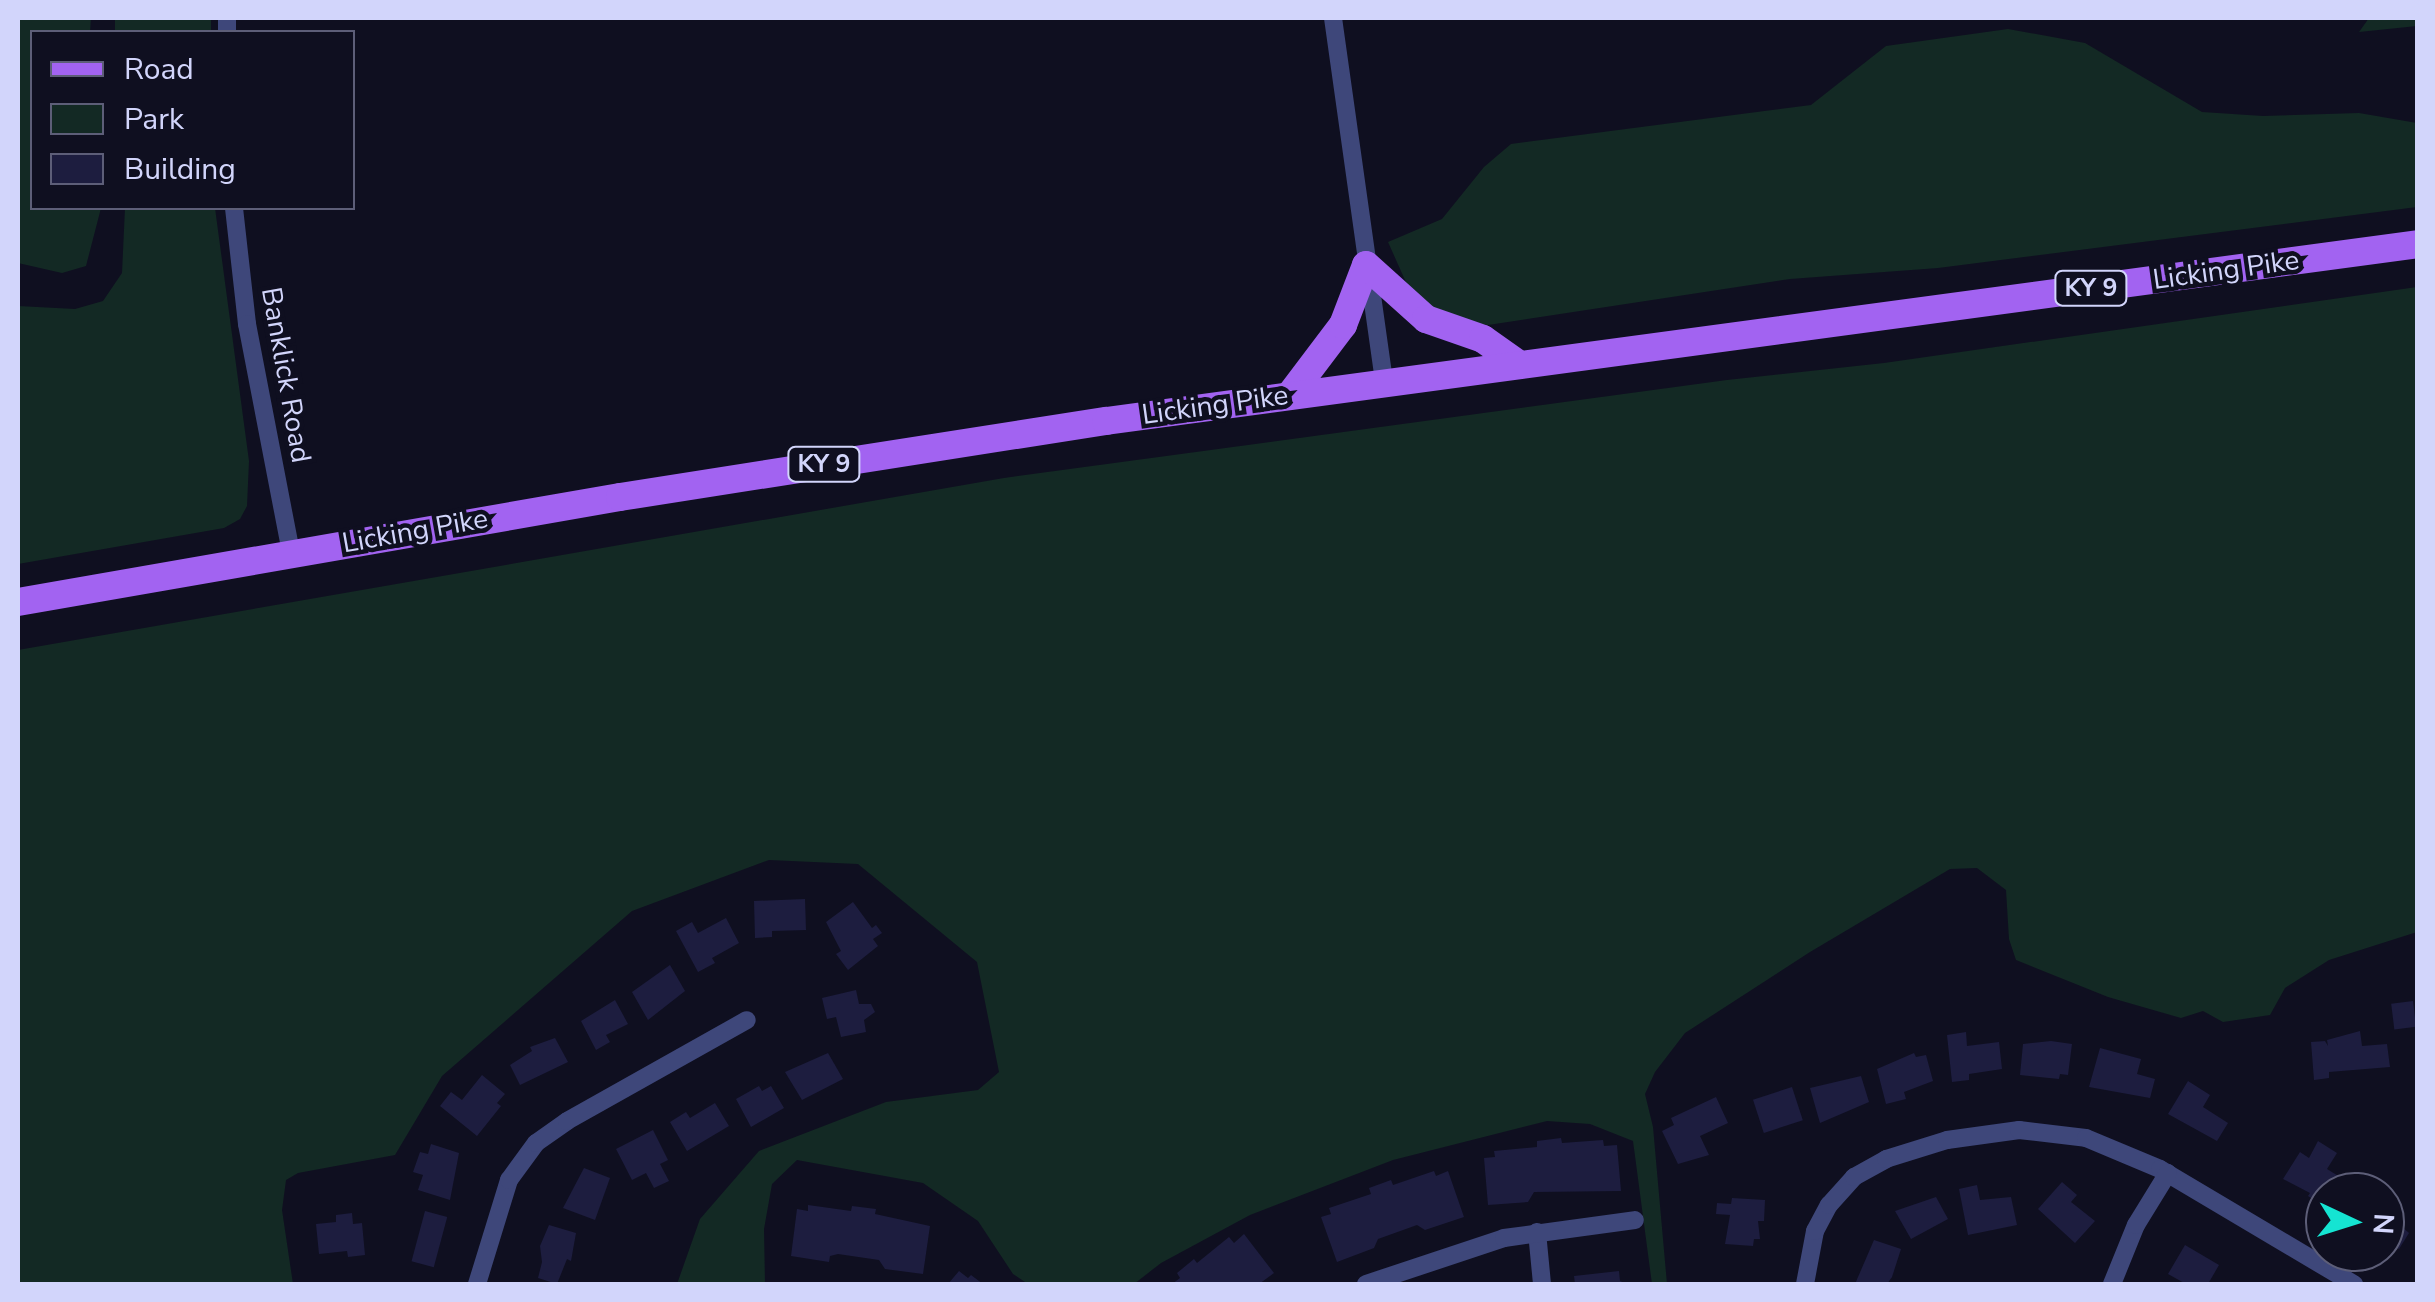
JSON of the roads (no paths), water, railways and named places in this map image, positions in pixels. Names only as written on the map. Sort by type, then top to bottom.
[{"type":"main road","name":"Licking Pike","points":[[18,602],[730,479],[1384,380],[2418,244]]},
{"type":"main road","points":[[1290,395],[1342,326],[1366,265],[1426,319],[1482,339],[1517,364]]},
{"type":"street","points":[[1333,18],[1384,380]]},
{"type":"street","name":"Banklick Road","points":[[234,210],[247,324],[291,552]]},
{"type":"street","points":[[477,1284],[510,1180],[536,1143],[566,1121],[748,1020]]},
{"type":"street","points":[[1805,1284],[1810,1248],[1828,1205],[1861,1172],[1907,1151],[1976,1133],[2039,1131],[2086,1138],[2168,1173],[2354,1284]]},
{"type":"street","points":[[2112,1284],[2136,1224],[2168,1173]]},
{"type":"street","points":[[1366,1284],[1496,1240],[1635,1220]]},
{"type":"street","points":[[1537,1232],[1542,1284]]}]
